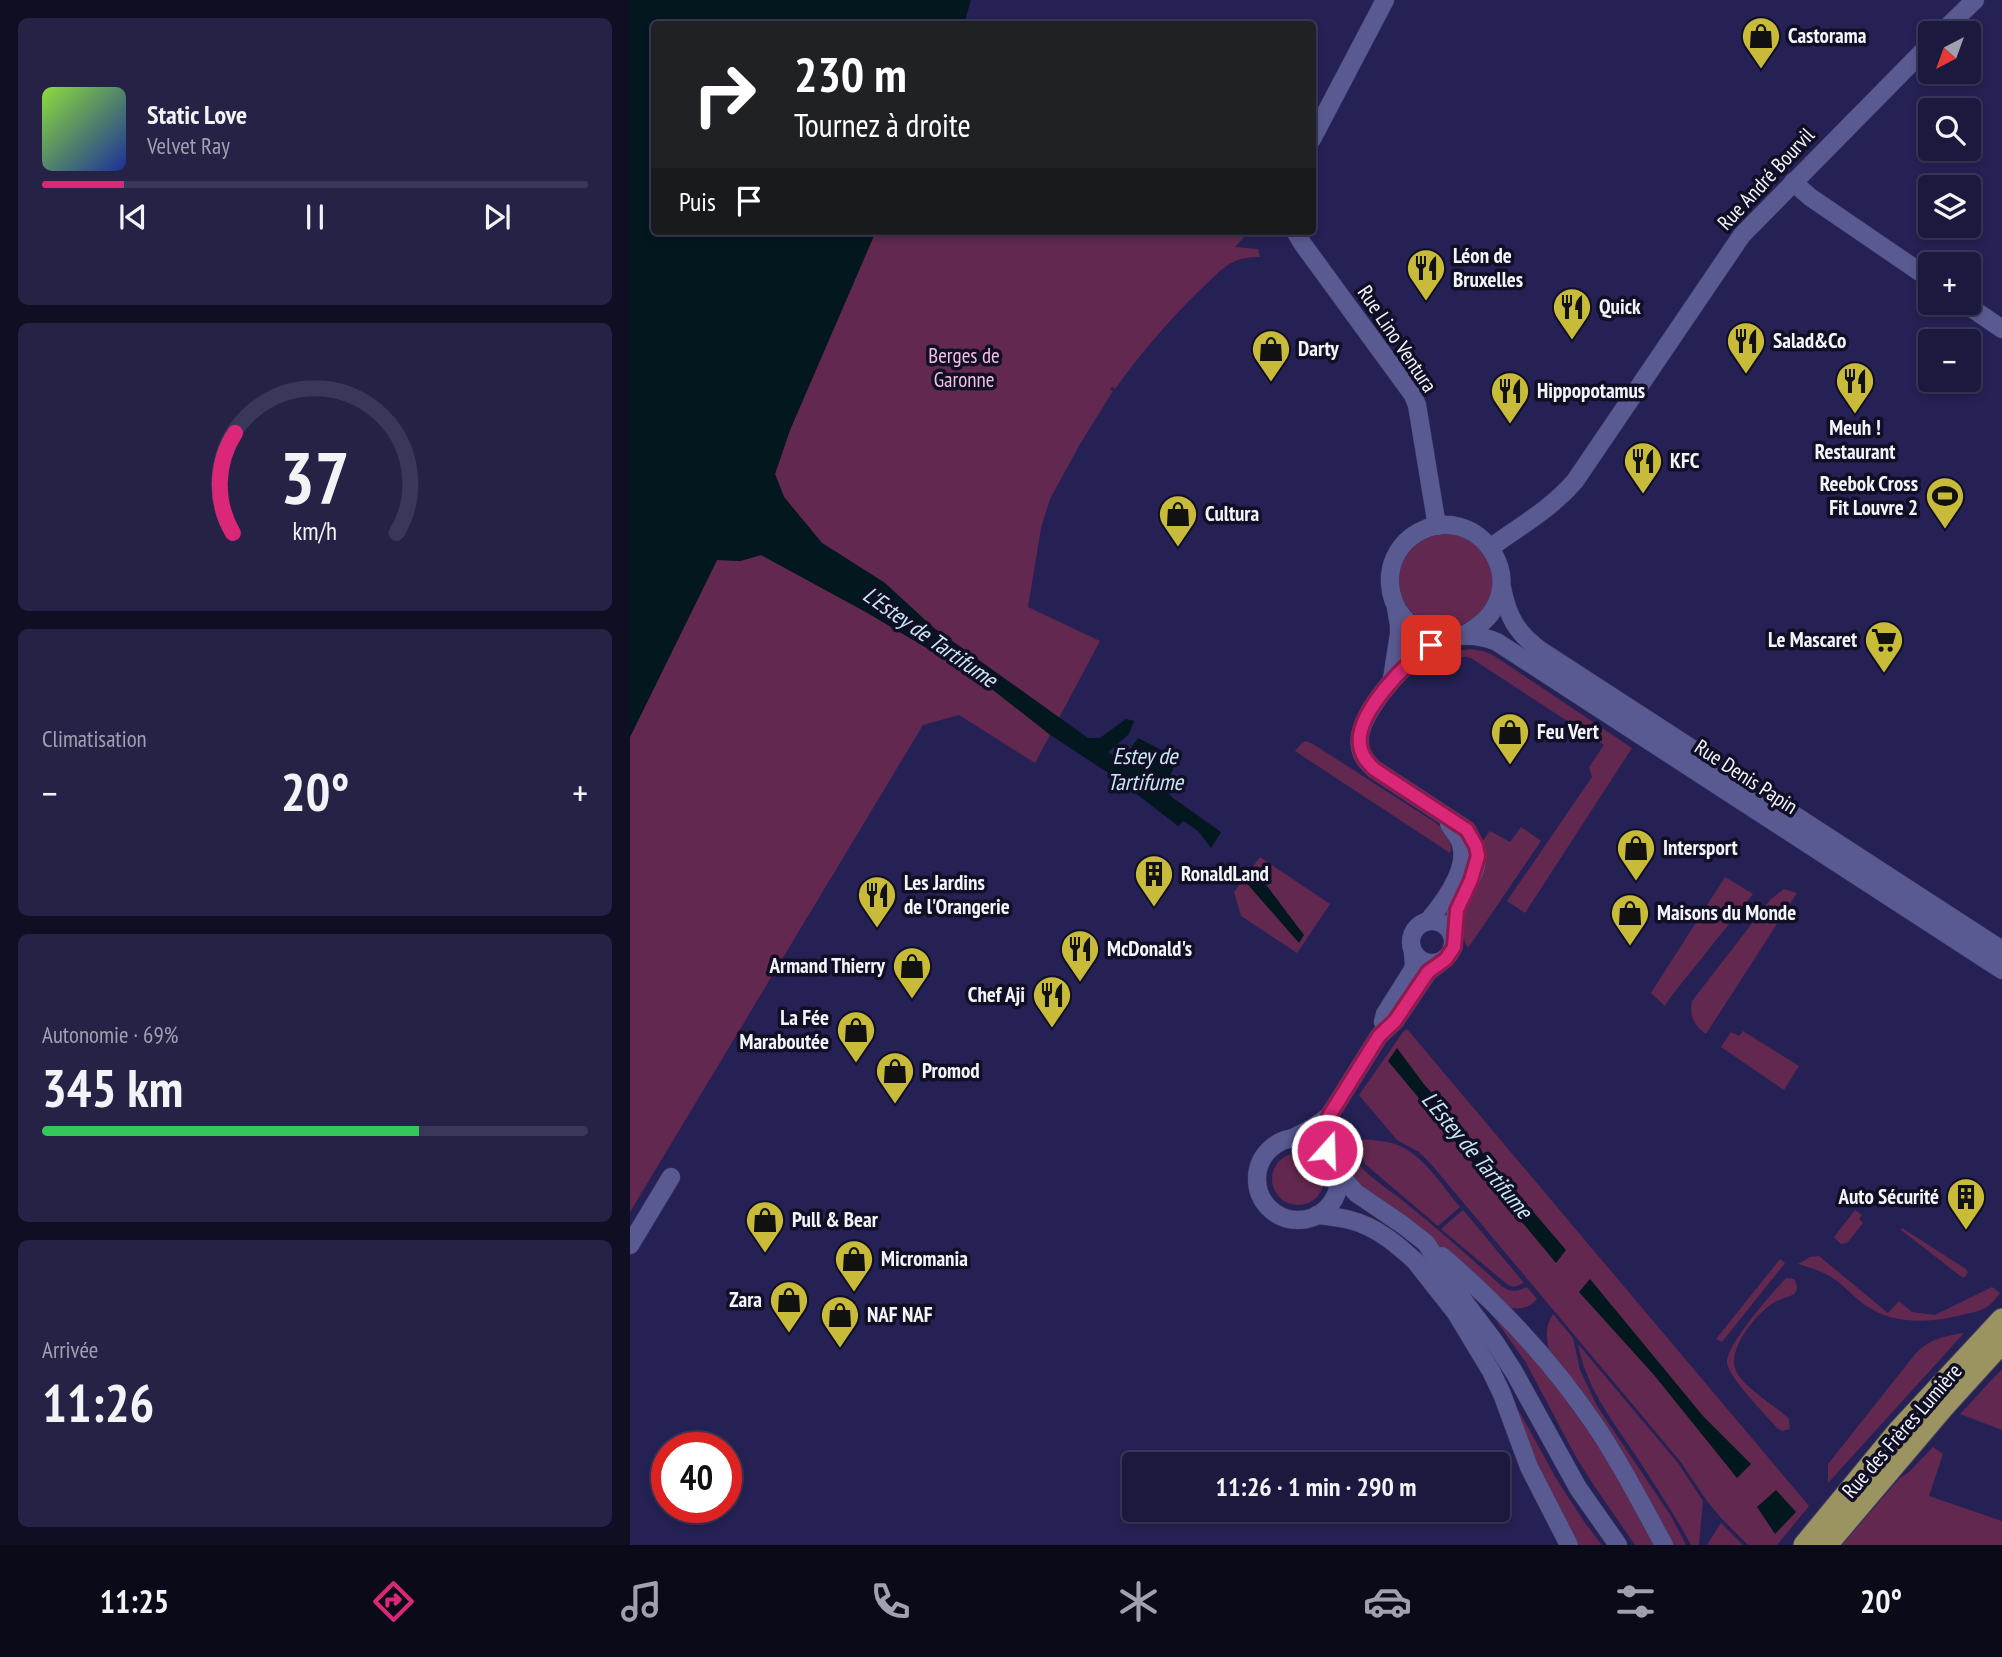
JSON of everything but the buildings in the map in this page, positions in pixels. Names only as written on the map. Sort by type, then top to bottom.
[{"type":"main road","name":"Rue des Frères Lumière","points":[[1804,1545],[1898,1431],[2002,1319]]},
{"type":"main road","name":"Rue des Frères Lumière","points":[[1828,1545],[1943,1408],[2002,1343]]},
{"type":"street","points":[[1316,131],[1385,0]]},
{"type":"street","points":[[1953,21],[1975,0]]},
{"type":"street","name":"Rue André Bourvil","points":[[1490,548],[1562,496],[1575,481],[1742,234],[1918,56]]},
{"type":"street","points":[[1793,183],[1918,271]]},
{"type":"street","name":"Rue Lino Ventura","points":[[1298,235],[1413,395],[1417,405],[1437,526]]},
{"type":"street","points":[[1981,315],[2002,329]]},
{"type":"street","points":[[1329,1116],[1338,1185],[1335,1197],[1327,1208],[1317,1215],[1304,1219],[1281,1216],[1263,1200],[1259,1189],[1257,1179],[1263,1158],[1271,1148],[1312,1128],[1329,1116],[1379,1036],[1395,1021],[1428,972],[1451,954],[1457,910],[1471,880],[1478,856],[1467,830],[1374,769],[1364,758],[1360,746],[1361,728],[1392,679],[1423,650],[1476,629],[1489,617],[1497,603],[1501,573],[1497,560],[1480,537],[1466,529],[1452,525],[1419,531],[1405,542],[1394,557],[1390,591],[1396,608],[1399,634],[1392,679]]},
{"type":"street","name":"Rue Denis Papin","points":[[1501,586],[1513,623],[1526,639],[1540,650],[2002,950]]},
{"type":"street","points":[[1396,608],[1405,621],[1418,631],[1433,636],[1455,636]]},
{"type":"street","name":"Rue Denis Papin","points":[[1455,636],[1483,636],[1497,642],[2002,970]]},
{"type":"street","points":[[1379,1036],[1385,1014],[1414,965],[1411,945],[1414,931],[1417,926],[1428,921],[1451,889],[1462,863],[1461,845],[1457,835],[1438,811]]},
{"type":"street","points":[[1428,921],[1442,923],[1452,933],[1454,940]]},
{"type":"street","points":[[1413,952],[1422,961],[1440,963]]},
{"type":"street","points":[[1293,1138],[1306,1139],[1327,1150],[1356,1193],[1426,1243],[1507,1316],[1564,1381],[1616,1458],[1664,1545]]},
{"type":"street","points":[[630,1245],[671,1177]]},
{"type":"street","points":[[1317,1215],[1352,1220],[1392,1241],[1466,1304]]},
{"type":"street","points":[[1426,1243],[1514,1373],[1561,1460],[1618,1545]]},
{"type":"street","points":[[1415,1261],[1456,1313],[1491,1371],[1530,1467],[1569,1545]]},
{"type":"green space","name":"Berges de Garonne","points":[[874,235],[1246,235],[1235,247],[1258,249],[1260,257],[1236,261],[1220,271],[1166,325],[1115,389],[1110,389],[1113,391],[1050,499],[1041,528],[1028,607],[1100,641],[1035,763],[959,715],[923,725],[630,1212],[630,737],[717,560],[740,561],[761,555],[864,611],[885,583],[822,543],[784,497],[775,474],[790,430]]},
{"type":"green space","points":[[1446,533],[1464,537],[1479,547],[1489,562],[1493,580],[1489,598],[1479,613],[1464,623],[1446,627],[1428,623],[1413,613],[1403,598],[1399,580],[1403,562],[1413,547],[1428,537]]},
{"type":"green space","points":[[1471,649],[1493,655],[1632,748],[1525,913],[1507,901],[1592,777],[1589,767],[1604,745],[1471,658],[1454,659],[1442,672],[1431,666],[1444,655]]},
{"type":"green space","points":[[1306,741],[1436,823],[1449,841],[1450,853],[1295,751]]},
{"type":"green space","points":[[1521,827],[1541,841],[1468,948],[1462,921],[1482,842],[1490,831],[1510,842]]},
{"type":"green space","points":[[1260,857],[1330,904],[1297,953],[1241,916],[1234,892]]},
{"type":"green space","points":[[1725,877],[1753,894],[1665,1006],[1651,993]]},
{"type":"green space","points":[[1784,889],[1797,893],[1706,1034],[1693,1020],[1692,1001],[1771,899]]},
{"type":"green space","points":[[1407,1029],[1809,1506],[1777,1545],[1748,1545],[1721,1518],[1680,1461],[1431,1164],[1419,1152],[1397,1140],[1359,1095]]},
{"type":"green space","points":[[1743,1031],[1799,1066],[1784,1090],[1721,1047],[1731,1032],[1739,1036]]},
{"type":"green space","points":[[1339,1128],[1351,1136],[1357,1159],[1370,1176],[1432,1225],[1503,1287],[1515,1291],[1527,1287],[1537,1299],[1524,1308],[1507,1307],[1436,1243],[1366,1191],[1354,1177],[1346,1160]]},
{"type":"green space","points":[[1365,1139],[1394,1144],[1416,1156],[1460,1207],[1438,1226],[1365,1164],[1360,1148],[1361,1141]]},
{"type":"green space","points":[[1298,1153],[1308,1155],[1316,1161],[1322,1169],[1322,1189],[1316,1197],[1308,1203],[1298,1205],[1288,1203],[1280,1197],[1274,1189],[1272,1179],[1274,1169],[1280,1161],[1288,1155]]},
{"type":"green space","points":[[1463,1210],[1524,1283],[1514,1287],[1508,1285],[1441,1229]]},
{"type":"green space","points":[[1855,1210],[1862,1215],[1859,1219],[1863,1223],[1847,1243],[1841,1244],[1834,1237]]},
{"type":"green space","points":[[1902,1228],[1966,1269],[1966,1276],[1963,1278],[1901,1230]]},
{"type":"green space","points":[[1819,1256],[1888,1313],[1899,1301],[1912,1312],[1935,1315],[1992,1287],[2000,1293],[1987,1307],[1973,1312],[1931,1320],[1897,1318],[1870,1308],[1828,1275],[1798,1264],[1810,1257]]},
{"type":"green space","points":[[1780,1259],[1785,1263],[1722,1342],[1716,1339]]},
{"type":"green space","points":[[1786,1278],[1794,1279],[1796,1292],[1773,1303],[1751,1324],[1739,1343],[1734,1362],[1736,1371],[1746,1384],[1789,1419],[1790,1429],[1782,1431],[1741,1387],[1727,1363],[1728,1355],[1741,1332]]},
{"type":"green space","points":[[1491,1310],[1574,1404],[1658,1545],[1635,1545],[1576,1457],[1525,1361]]},
{"type":"green space","points":[[1553,1314],[1573,1338],[1580,1370],[1597,1406],[1671,1516],[1686,1545],[1672,1545],[1551,1357],[1547,1335]]},
{"type":"green space","points":[[1964,1333],[1828,1483],[1828,1464],[1916,1353],[1938,1339]]},
{"type":"green space","points":[[1578,1344],[1678,1463],[1703,1501],[1699,1545],[1691,1545],[1600,1401],[1587,1374]]},
{"type":"green space","points":[[2002,1369],[2002,1430],[1960,1414]]},
{"type":"green space","points":[[1508,1391],[1557,1480],[1602,1545],[1579,1545],[1553,1505]]},
{"type":"green space","points":[[1933,1447],[1943,1454],[1929,1496],[2002,1521],[2002,1545],[1842,1545],[1899,1479]]},
{"type":"green space","points":[[1721,1523],[1743,1545],[1707,1545]]},
{"type":"water","points":[[630,0],[971,0],[965,21],[651,21],[651,235],[874,235],[790,430],[775,474],[784,497],[822,543],[885,583],[934,628],[1088,738],[1100,738],[1126,719],[1134,721],[1129,734],[1108,752],[1122,761],[1138,738],[1177,758],[1167,785],[1169,794],[1221,832],[1211,848],[1198,831],[1183,821],[1178,826],[1116,778],[1049,734],[979,679],[864,611],[761,555],[740,561],[717,560],[630,737]]},
{"type":"water","points":[[1252,866],[1304,935],[1299,943],[1243,879]]},
{"type":"water","name":"L'Estey de Tartifume","points":[[1397,1048],[1423,1083],[1566,1250],[1556,1263],[1388,1061]]},
{"type":"water","points":[[1590,1279],[1703,1416],[1751,1464],[1737,1478],[1654,1375],[1579,1292]]},
{"type":"water","points":[[1776,1490],[1796,1512],[1775,1534],[1757,1507]]},
{"type":"place","name":"Castorama","points":[[1761,70]]},
{"type":"place","name":"Léon de Bruxelles","points":[[1426,302]]},
{"type":"place","name":"Quick","points":[[1572,341]]},
{"type":"place","name":"Salad&Co","points":[[1746,375]]},
{"type":"place","name":"Darty","points":[[1271,383]]},
{"type":"place","name":"Meuh ! Restaurant","points":[[1855,415]]},
{"type":"place","name":"Hippopotamus","points":[[1510,425]]},
{"type":"place","name":"KFC","points":[[1643,495]]},
{"type":"place","name":"Reebok Cross Fit Louvre 2","points":[[1945,530]]},
{"type":"place","name":"Cultura","points":[[1178,548]]},
{"type":"place","name":"Le Mascaret","points":[[1884,674]]},
{"type":"place","name":"Feu Vert","points":[[1510,766]]},
{"type":"place","name":"Intersport","points":[[1636,882]]},
{"type":"place","name":"RonaldLand","points":[[1154,908]]},
{"type":"place","name":"Les Jardins de l'Orangerie","points":[[877,929]]},
{"type":"place","name":"Maisons du Monde","points":[[1630,947]]},
{"type":"place","name":"McDonald's","points":[[1080,983]]},
{"type":"place","name":"Armand Thierry","points":[[912,1000]]},
{"type":"place","name":"Chef Aji","points":[[1052,1029]]},
{"type":"place","name":"La Fée Maraboutée","points":[[856,1064]]},
{"type":"place","name":"Promod","points":[[895,1105]]},
{"type":"place","name":"Auto Sécurité","points":[[1966,1231]]},
{"type":"place","name":"Pull & Bear","points":[[765,1254]]},
{"type":"place","name":"Micromania","points":[[854,1293]]},
{"type":"place","name":"Zara","points":[[789,1334]]},
{"type":"place","name":"NAF NAF","points":[[840,1349]]},
{"type":"route","points":[[1327,1150],[1334,1160],[1329,1116],[1379,1036],[1395,1021],[1428,972],[1451,954],[1457,910],[1476,868],[1476,846],[1467,830],[1374,769],[1364,758],[1360,746],[1361,728],[1392,679],[1431,645]]},
{"type":"water label","name":"Estey de Tartifume","points":[[1145,769]]}]
